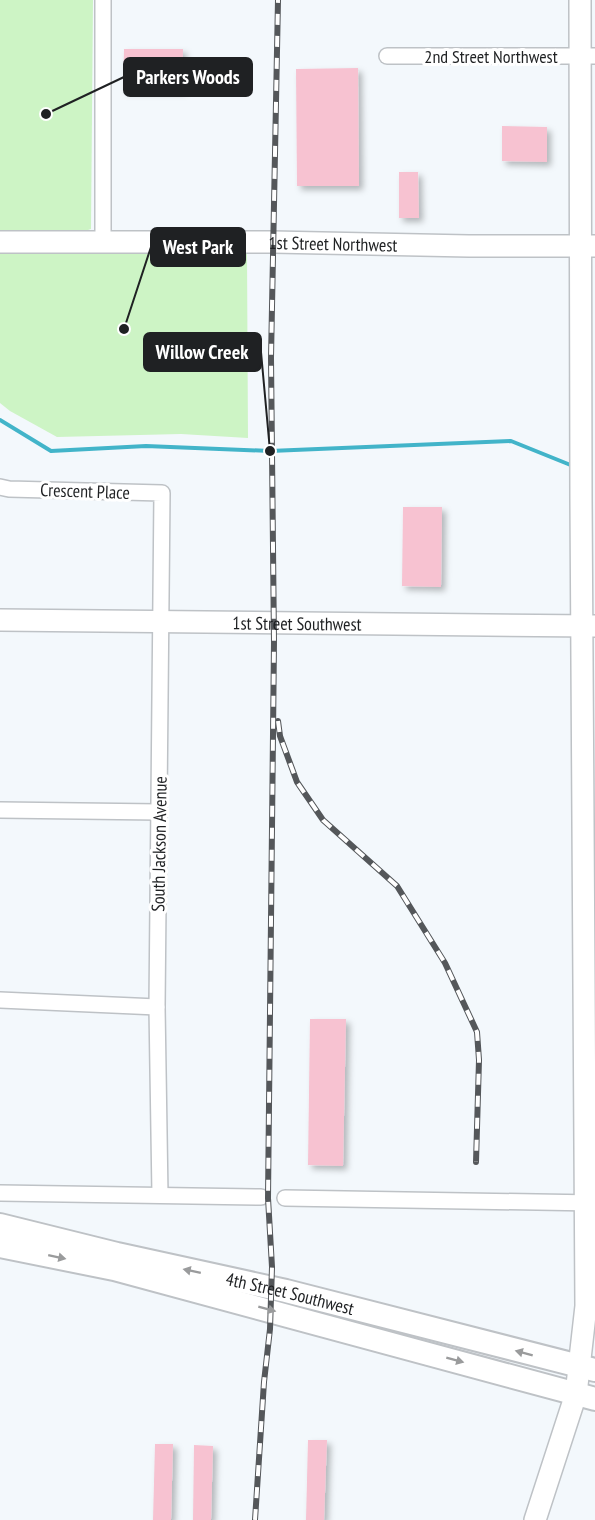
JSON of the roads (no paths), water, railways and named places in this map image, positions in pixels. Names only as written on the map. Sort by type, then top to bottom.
[{"type":"main road","points":[[536,1520],[586,1396],[588,1369],[586,1306],[590,1203],[589,626],[580,496],[586,423],[587,56],[580,0]]},
{"type":"main road","name":"1st Street Northwest","points":[[0,242],[273,242],[587,246]]},
{"type":"main road","name":"1st Street Southwest","points":[[0,620],[589,626]]},
{"type":"main road","name":"4th Street Southwest","points":[[0,1225],[117,1254],[286,1291],[588,1369]]},
{"type":"main road","name":"4th Street Southwest","points":[[0,1246],[114,1269],[586,1396]]},
{"type":"street","points":[[103,0],[103,242]]},
{"type":"street","name":"2nd Street Northwest","points":[[387,56],[587,56]]},
{"type":"street","name":"Crescent Place","points":[[3,489],[162,493]]},
{"type":"street","name":"South Jackson Avenue","points":[[160,1195],[157,1007],[162,493]]},
{"type":"street","points":[[0,810],[159,812]]},
{"type":"street","points":[[0,1000],[157,1007]]},
{"type":"street","points":[[0,1193],[261,1197]]},
{"type":"street","points":[[285,1198],[590,1203]]},
{"type":"waterway","points":[[0,420],[51,451],[146,446],[270,451],[511,441],[573,466]]},
{"type":"railway","points":[[255,1520],[264,1382],[270,1329],[272,1267],[268,1198],[274,642],[271,358],[278,0]]},
{"type":"railway","points":[[278,721],[280,736],[297,782],[323,820],[397,886],[445,963],[477,1032],[479,1060],[476,1162]]},
{"type":"place","name":"Parkers Woods","points":[[46,114]]},
{"type":"place","name":"West Park","points":[[124,329]]},
{"type":"place","name":"Willow Creek","points":[[270,451]]}]
